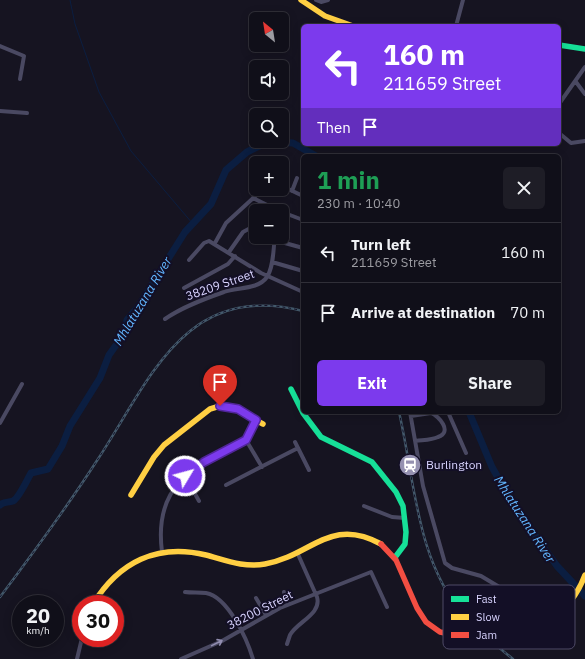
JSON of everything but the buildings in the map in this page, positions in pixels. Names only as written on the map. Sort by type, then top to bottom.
[{"type":"street","points":[[301,0],[317,12],[346,24]]},
{"type":"street","points":[[316,0],[321,2],[328,0]]},
{"type":"street","points":[[457,24],[463,0]]},
{"type":"street","points":[[561,45],[585,50]]},
{"type":"street","points":[[0,46],[24,56],[20,79]]},
{"type":"street","points":[[561,101],[585,67]]},
{"type":"street","points":[[576,82],[585,94]]},
{"type":"street","points":[[0,111],[27,113]]},
{"type":"street","points":[[561,135],[572,144],[585,141]]},
{"type":"street","points":[[292,191],[297,178]]},
{"type":"street","points":[[289,190],[301,195]]},
{"type":"street","points":[[215,243],[226,223],[253,198],[265,204]]},
{"type":"street","points":[[289,215],[301,219]]},
{"type":"street","points":[[229,252],[243,232],[249,229]]},
{"type":"street","points":[[189,260],[205,241],[215,243],[267,277],[301,291]]},
{"type":"street","name":"38209 Street","points":[[165,319],[176,312],[207,298],[231,289],[255,285],[267,277],[272,262],[274,244]]},
{"type":"street","points":[[289,244],[301,247]]},
{"type":"street","points":[[184,288],[228,264],[235,256]]},
{"type":"street","points":[[272,262],[301,270]]},
{"type":"street","points":[[0,423],[22,384]]},
{"type":"street","points":[[291,389],[301,410]]},
{"type":"street","points":[[130,495],[154,457],[164,445],[194,424],[210,410],[220,406],[232,407],[263,424]]},
{"type":"street","points":[[303,414],[321,437],[328,442],[356,453],[375,464],[401,500],[405,518],[406,540],[403,548],[396,556]]},
{"type":"street","points":[[410,414],[423,486],[445,563],[452,568],[480,576],[495,585]]},
{"type":"street","points":[[416,441],[439,437],[443,433],[444,429],[442,420],[433,414]]},
{"type":"street","points":[[449,414],[466,453]]},
{"type":"street","points":[[162,552],[161,531],[164,509],[170,494],[185,476],[204,462],[246,440],[256,420]]},
{"type":"street","points":[[246,440],[262,467]]},
{"type":"street","points":[[295,442],[309,470]]},
{"type":"street","points":[[226,485],[298,448]]},
{"type":"street","points":[[185,476],[200,500]]},
{"type":"street","points":[[364,506],[392,517],[405,518]]},
{"type":"street","points":[[99,595],[106,583],[120,570],[138,559],[162,552],[176,550],[196,553],[227,563],[245,566],[275,562],[331,535],[352,533],[378,541],[396,556],[404,574],[415,607],[424,620],[443,633]]},
{"type":"street","points":[[287,644],[293,632],[317,606],[318,600],[297,552]]},
{"type":"street","name":"38200 Street","points":[[181,659],[216,644],[288,604],[371,572],[387,607]]},
{"type":"street","points":[[575,595],[583,583],[585,575]]},
{"type":"street","points":[[185,592],[207,593],[223,601],[240,630],[253,659]]},
{"type":"street","points":[[284,592],[288,604]]},
{"type":"street","points":[[256,598],[266,615]]},
{"type":"street","points":[[77,659],[80,647]]},
{"type":"waterway","points":[[70,0],[75,24],[99,92],[131,151],[193,224]]},
{"type":"waterway","name":"Mhlatuzana River","points":[[0,505],[15,499],[31,473],[48,469],[62,446],[70,426],[100,378],[109,355],[124,334],[127,320],[138,307],[185,232],[211,204],[226,170],[247,152],[259,146],[274,142],[293,143],[312,154]]},
{"type":"waterway","name":"Mhlatuzana River","points":[[470,414],[492,467],[514,506],[557,566],[575,585]]},
{"type":"waterway","name":"Mhlatuzana River","points":[[575,585],[585,596]]},
{"type":"railway","points":[[0,597],[38,546],[98,459],[135,398],[176,344],[200,324],[228,310],[262,306],[301,311]]},
{"type":"railway","points":[[399,414],[420,519],[427,546],[436,571],[444,585]]},
{"type":"railway","points":[[501,649],[513,659]]},
{"type":"traffic: fast","points":[[561,45],[585,49]]},
{"type":"traffic: fast","points":[[291,389],[301,409]]},
{"type":"traffic: fast","points":[[304,414],[321,437],[372,462],[396,492],[403,506],[406,532],[405,544],[396,556]]},
{"type":"traffic: slow","points":[[301,0],[325,16],[347,24]]},
{"type":"traffic: slow","points":[[131,495],[154,457],[164,445],[210,409],[220,406],[231,407],[263,424]]},
{"type":"traffic: slow","points":[[99,595],[103,589],[127,567],[141,559],[156,554],[188,552],[235,563],[257,565],[281,560],[321,540],[334,536],[348,534],[363,536],[381,544]]},
{"type":"traffic: slow","points":[[575,595],[585,575]]},
{"type":"traffic: jam","points":[[381,544],[396,560],[417,608],[426,622],[443,633]]},
{"type":"place","name":"Burlington","points":[[410,465]]},
{"type":"route","points":[[185,476],[197,466],[244,442],[249,437],[256,420],[238,409],[220,406]]}]
